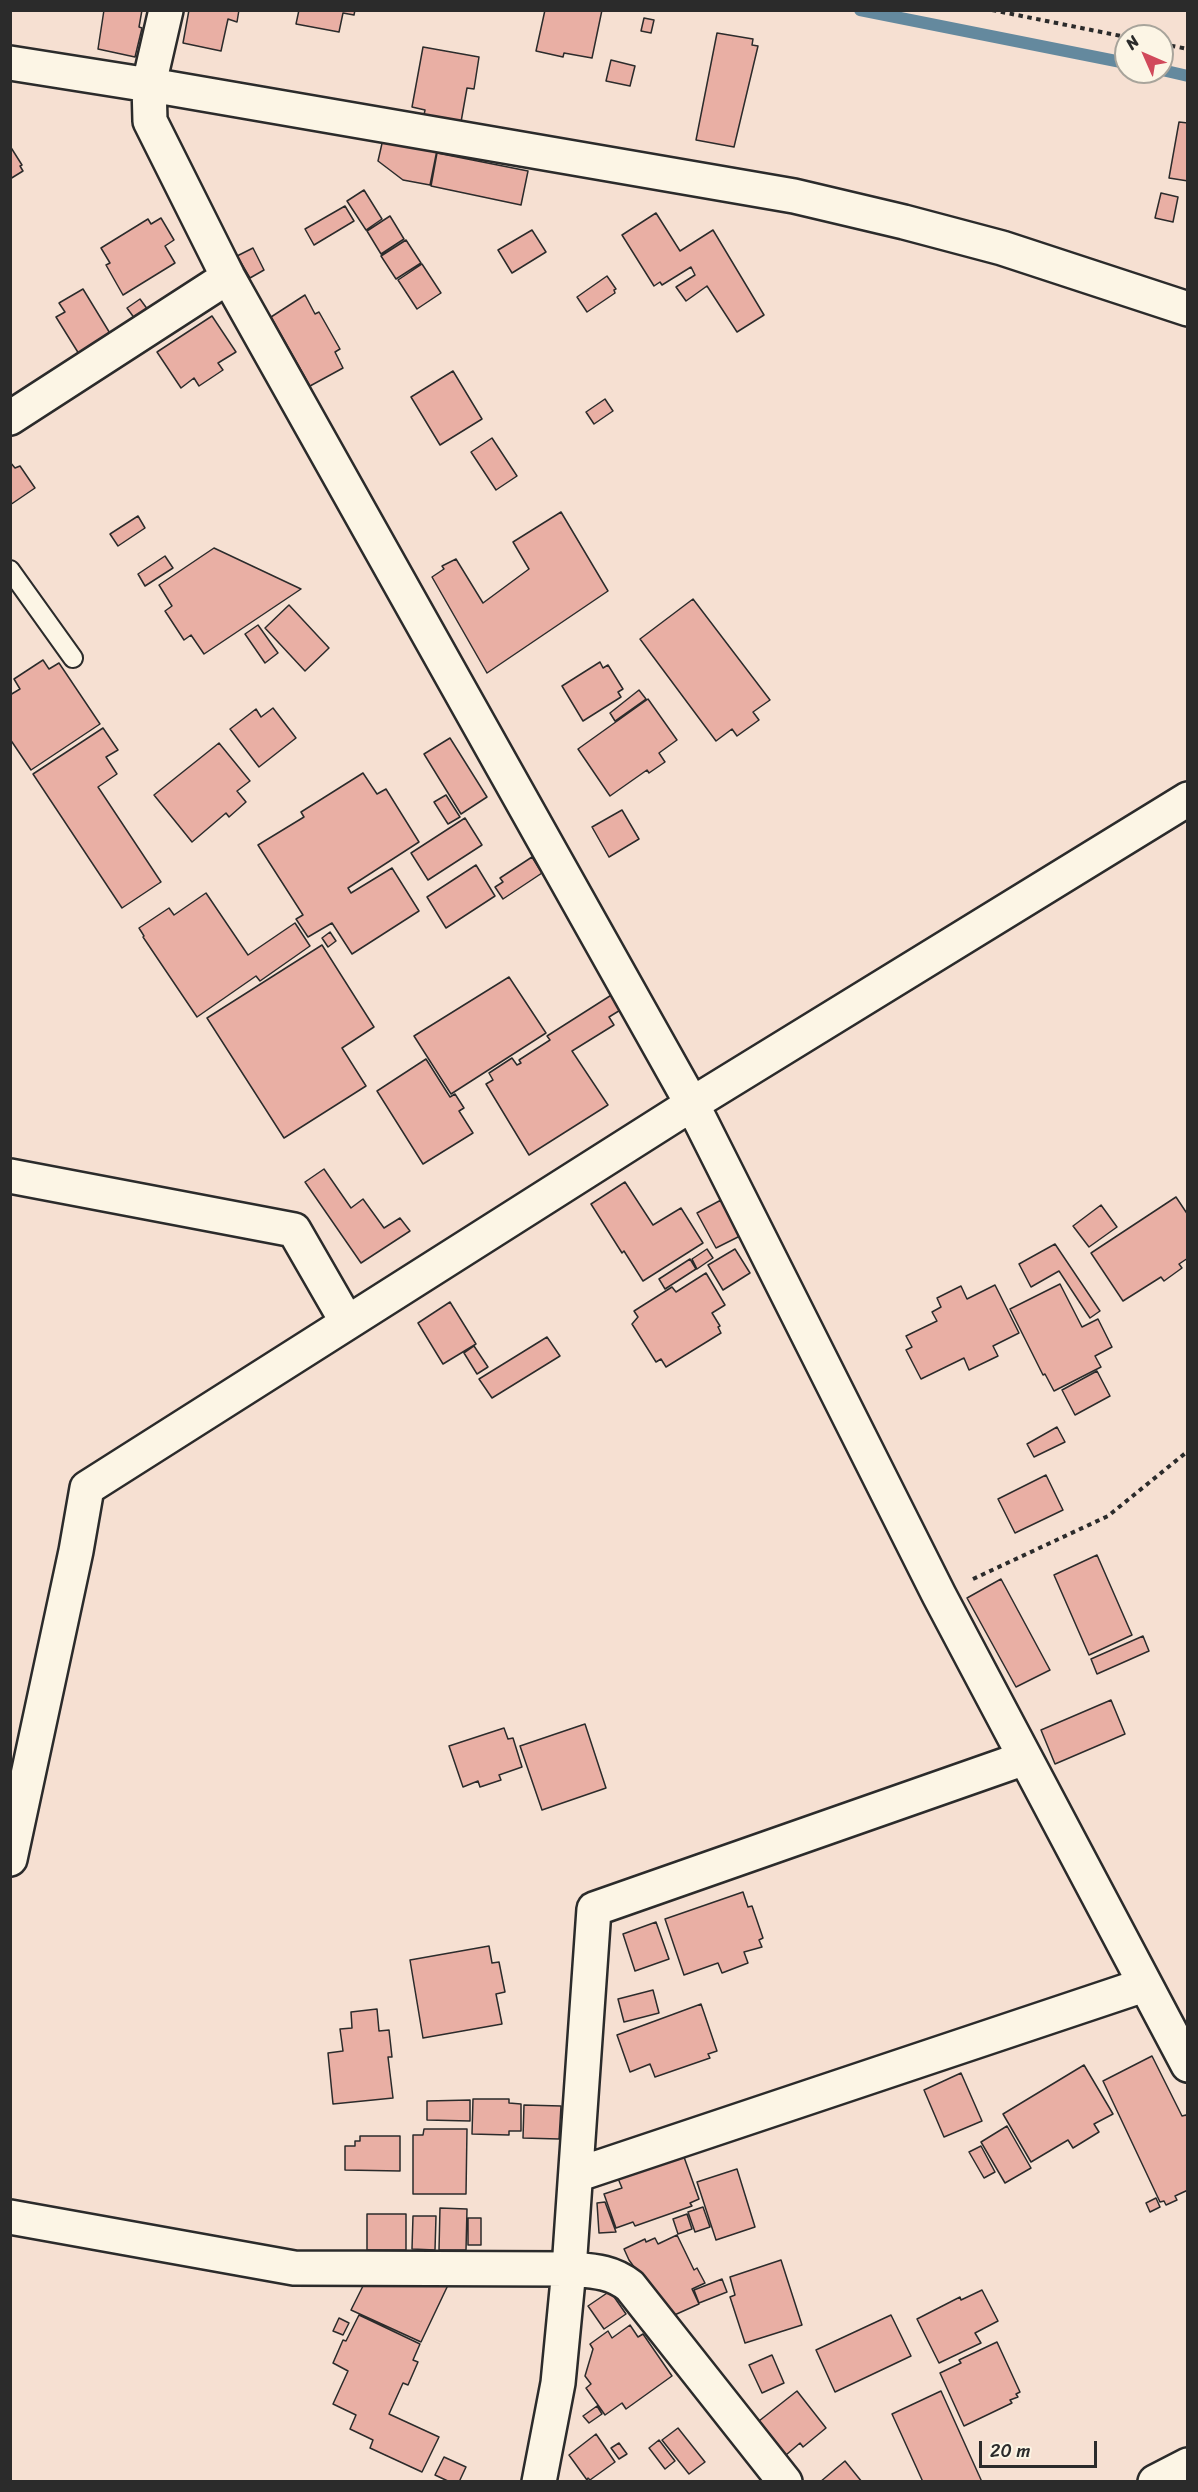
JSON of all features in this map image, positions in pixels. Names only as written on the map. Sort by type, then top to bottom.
[{"type":"street","points":[[166,10],[149,84],[150,121],[228,277],[692,1104],[939,1595],[1188,2065]]},
{"type":"street","points":[[10,63],[149,84],[794,196],[1002,248],[1188,309]]},
{"type":"street","points":[[10,418],[228,277]]},
{"type":"street","points":[[10,1858],[76,1551],[87,1488],[692,1104],[1188,799]]},
{"type":"street","points":[[10,1176],[294,1230],[348,1322]]},
{"type":"street","points":[[539,2481],[558,2383],[569,2269],[594,1909],[1026,1758]]},
{"type":"street","points":[[576,2175],[1144,1985]]},
{"type":"street","points":[[10,2217],[294,2268],[569,2269],[602,2272],[616,2276],[630,2286],[784,2481]]},
{"type":"street","points":[[1155,2481],[1188,2465]]},
{"type":"lane","points":[[10,570],[73,658]]},
{"type":"path","points":[[992,10],[1114,35]]},
{"type":"path","points":[[939,1595],[1108,1516],[1188,1451]]},
{"type":"building","points":[[104,10],[142,10],[139,27],[142,28],[135,57],[98,49]]},
{"type":"building","points":[[189,10],[239,10],[237,22],[228,19],[221,51],[183,43]]},
{"type":"building","points":[[299,10],[355,10],[354,15],[343,13],[339,32],[296,24]]},
{"type":"building","points":[[545,10],[602,10],[592,58],[564,53],[563,57],[536,51]]},
{"type":"building","points":[[644,18],[654,20],[651,33],[641,31]]},
{"type":"building","points":[[717,33],[753,39],[752,45],[758,46],[734,147],[696,140]]},
{"type":"building","points":[[423,47],[479,57],[474,89],[467,88],[461,122],[424,115],[425,110],[412,107]]},
{"type":"building","points":[[611,60],[635,66],[630,86],[606,81]]},
{"type":"building","points":[[1179,122],[1188,123],[1188,181],[1169,178]]},
{"type":"building","points":[[383,139],[437,150],[430,185],[403,180],[378,161]]},
{"type":"building","points":[[10,146],[22,165],[20,166],[23,171],[10,179]]},
{"type":"building","points":[[437,153],[528,171],[521,205],[431,186]]},
{"type":"building","points":[[364,190],[382,219],[366,230],[347,201]]},
{"type":"building","points":[[1161,193],[1178,197],[1173,222],[1155,218]]},
{"type":"building","points":[[345,206],[354,221],[314,245],[305,229]]},
{"type":"building","points":[[656,213],[680,251],[713,230],[764,315],[737,332],[707,286],[686,301],[676,287],[695,275],[691,267],[662,285],[660,282],[654,286],[622,235]]},
{"type":"building","points":[[390,216],[404,239],[381,254],[367,231]]},
{"type":"building","points":[[161,218],[174,240],[165,246],[175,263],[123,295],[106,265],[110,263],[101,248],[148,219],[151,224]]},
{"type":"building","points":[[532,230],[546,252],[512,273],[498,250]]},
{"type":"building","points":[[406,240],[421,263],[396,279],[381,256]]},
{"type":"building","points":[[253,248],[264,270],[250,278],[237,256]]},
{"type":"building","points":[[422,264],[441,293],[417,309],[398,280]]},
{"type":"building","points":[[607,276],[616,289],[615,293],[587,312],[577,297]]},
{"type":"building","points":[[83,289],[111,335],[79,354],[56,317],[65,312],[59,303]]},
{"type":"building","points":[[305,295],[315,314],[319,312],[340,349],[335,352],[343,368],[310,386],[271,317]]},
{"type":"building","points":[[140,299],[148,310],[135,319],[127,308]]},
{"type":"building","points":[[212,316],[236,352],[218,363],[223,370],[199,386],[194,378],[181,388],[157,352]]},
{"type":"building","points":[[453,371],[482,419],[440,445],[411,397]]},
{"type":"building","points":[[605,399],[613,411],[594,424],[586,412]]},
{"type":"building","points":[[492,438],[517,476],[496,490],[471,452]]},
{"type":"building","points":[[10,462],[15,468],[20,466],[35,488],[10,505]]},
{"type":"building","points":[[561,512],[608,591],[487,673],[432,577],[444,569],[442,566],[456,559],[483,603],[529,569],[513,542]]},
{"type":"building","points":[[138,516],[145,528],[118,546],[110,534]]},
{"type":"building","points":[[214,548],[301,589],[204,654],[191,635],[184,640],[165,611],[172,606],[159,585]]},
{"type":"building","points":[[165,556],[173,568],[145,586],[138,574]]},
{"type":"building","points":[[693,599],[770,700],[753,712],[759,720],[737,736],[732,729],[716,741],[640,639]]},
{"type":"building","points":[[289,605],[329,648],[305,671],[265,628]]},
{"type":"building","points":[[258,625],[278,653],[265,663],[245,634]]},
{"type":"building","points":[[43,660],[49,669],[59,663],[100,724],[31,770],[10,739],[10,695],[20,689],[14,679]]},
{"type":"building","points":[[600,662],[603,668],[608,665],[623,689],[618,692],[621,697],[583,721],[562,686]]},
{"type":"building","points":[[639,690],[646,699],[615,721],[610,713]]},
{"type":"building","points":[[648,699],[677,740],[659,753],[665,762],[649,773],[647,770],[610,796],[578,749]]},
{"type":"building","points":[[273,708],[296,738],[259,767],[230,729],[256,709],[261,717]]},
{"type":"building","points":[[103,728],[118,750],[106,757],[117,774],[98,787],[161,882],[122,908],[33,774]]},
{"type":"building","points":[[450,738],[487,797],[461,814],[424,754]]},
{"type":"building","points":[[219,743],[250,781],[237,791],[246,802],[229,817],[226,813],[192,842],[154,795]]},
{"type":"building","points":[[363,773],[377,794],[386,789],[419,842],[348,888],[351,893],[392,868],[419,911],[352,954],[332,923],[308,937],[296,919],[303,915],[258,845],[304,817],[301,812]]},
{"type":"building","points":[[446,795],[460,817],[448,824],[434,802]]},
{"type":"building","points":[[622,810],[639,839],[609,857],[592,827]]},
{"type":"building","points":[[465,818],[482,845],[428,880],[411,853]]},
{"type":"building","points":[[532,857],[542,873],[503,899],[495,887],[503,882],[500,878]]},
{"type":"building","points":[[476,865],[495,896],[446,928],[427,897]]},
{"type":"building","points":[[206,893],[248,955],[295,923],[310,946],[260,981],[256,976],[197,1017],[139,928],[169,908],[174,915]]},
{"type":"building","points":[[330,932],[336,941],[328,947],[322,938]]},
{"type":"building","points":[[322,945],[374,1027],[342,1048],[366,1086],[284,1138],[207,1018]]},
{"type":"building","points":[[509,977],[546,1033],[451,1094],[414,1036]]},
{"type":"building","points":[[613,994],[622,1009],[609,1017],[614,1025],[572,1051],[608,1105],[529,1155],[486,1084],[493,1080],[489,1073],[512,1058],[517,1065],[521,1063],[519,1060],[550,1040],[547,1036]]},
{"type":"building","points":[[426,1059],[450,1097],[455,1094],[464,1108],[459,1111],[473,1133],[423,1164],[377,1091]]},
{"type":"building","points":[[324,1169],[351,1208],[363,1199],[384,1228],[400,1218],[410,1231],[361,1263],[305,1182]]},
{"type":"building","points":[[625,1182],[653,1225],[681,1208],[703,1243],[643,1281],[591,1204]]},
{"type":"building","points":[[1176,1197],[1188,1215],[1188,1258],[1179,1264],[1182,1268],[1164,1281],[1161,1277],[1123,1301],[1091,1253]]},
{"type":"building","points":[[721,1200],[740,1236],[716,1248],[697,1213]]},
{"type":"building","points":[[1101,1205],[1117,1227],[1089,1247],[1073,1226]]},
{"type":"building","points":[[1055,1244],[1100,1311],[1090,1318],[1059,1271],[1031,1287],[1019,1264]]},
{"type":"building","points":[[707,1249],[713,1258],[697,1269],[692,1259]]},
{"type":"building","points":[[735,1249],[750,1273],[723,1290],[708,1265]]},
{"type":"building","points":[[690,1259],[696,1269],[665,1289],[659,1279]]},
{"type":"building","points":[[706,1273],[725,1305],[712,1313],[720,1326],[718,1327],[721,1333],[666,1367],[661,1359],[656,1362],[632,1324],[638,1317],[634,1311],[672,1287],[676,1292]]},
{"type":"building","points":[[1060,1284],[1082,1327],[1098,1319],[1112,1347],[1095,1356],[1101,1367],[1054,1391],[1045,1374],[1043,1375],[1010,1309]]},
{"type":"building","points":[[995,1285],[1019,1333],[993,1346],[998,1356],[969,1370],[964,1358],[921,1379],[906,1350],[912,1347],[906,1336],[937,1321],[932,1312],[941,1307],[937,1298],[961,1286],[967,1299]]},
{"type":"building","points":[[450,1302],[476,1344],[443,1364],[418,1323]]},
{"type":"building","points":[[547,1337],[560,1356],[492,1398],[479,1379]]},
{"type":"building","points":[[474,1346],[488,1367],[477,1374],[464,1353]]},
{"type":"building","points":[[1097,1371],[1110,1396],[1075,1415],[1062,1390]]},
{"type":"building","points":[[1057,1427],[1065,1442],[1034,1457],[1027,1444]]},
{"type":"building","points":[[1046,1475],[1063,1510],[1015,1533],[998,1499]]},
{"type":"building","points":[[1097,1555],[1132,1635],[1089,1655],[1054,1575]]},
{"type":"building","points":[[1001,1579],[1050,1670],[1016,1687],[967,1598]]},
{"type":"building","points":[[1143,1636],[1149,1651],[1097,1674],[1091,1659]]},
{"type":"building","points":[[1111,1700],[1125,1734],[1055,1764],[1041,1730]]},
{"type":"building","points":[[585,1724],[606,1788],[542,1810],[520,1746]]},
{"type":"building","points":[[504,1728],[508,1739],[513,1738],[522,1767],[499,1775],[501,1780],[480,1787],[478,1781],[463,1787],[449,1746]]},
{"type":"building","points":[[743,1892],[748,1907],[752,1906],[763,1938],[759,1940],[762,1947],[744,1952],[748,1963],[722,1973],[718,1963],[684,1975],[665,1919]]},
{"type":"building","points":[[656,1922],[669,1959],[635,1971],[623,1934]]},
{"type":"building","points":[[489,1946],[492,1963],[499,1962],[505,1992],[496,1994],[502,2024],[423,2038],[410,1960]]},
{"type":"building","points":[[653,1990],[659,2013],[624,2022],[618,1999]]},
{"type":"building","points":[[701,2004],[717,2051],[708,2054],[710,2058],[655,2077],[650,2064],[630,2072],[617,2035]]},
{"type":"building","points":[[377,2009],[379,2031],[389,2030],[392,2057],[388,2057],[393,2098],[333,2104],[328,2053],[343,2051],[340,2029],[352,2028],[351,2012]]},
{"type":"building","points":[[1152,2056],[1182,2116],[1186,2115],[1188,2119],[1188,2190],[1175,2196],[1177,2200],[1166,2205],[1164,2201],[1160,2202],[1103,2081]]},
{"type":"building","points":[[1084,2065],[1113,2114],[1094,2124],[1099,2132],[1073,2148],[1068,2140],[1031,2162],[1003,2114]]},
{"type":"building","points":[[961,2073],[982,2121],[944,2137],[924,2090]]},
{"type":"building","points":[[473,2099],[509,2099],[509,2103],[521,2104],[521,2131],[509,2131],[509,2135],[472,2134]]},
{"type":"building","points":[[470,2100],[470,2121],[427,2120],[427,2101]]},
{"type":"building","points":[[524,2105],[561,2106],[559,2139],[523,2138]]},
{"type":"building","points":[[1007,2126],[1031,2168],[1005,2183],[981,2142]]},
{"type":"building","points":[[424,2129],[467,2129],[466,2194],[413,2194],[413,2135],[423,2135]]},
{"type":"building","points":[[360,2136],[400,2136],[400,2171],[345,2170],[345,2146],[355,2146],[355,2141],[360,2141]]},
{"type":"building","points":[[981,2146],[995,2172],[984,2178],[969,2152]]},
{"type":"building","points":[[674,2156],[676,2159],[684,2157],[699,2199],[690,2203],[692,2206],[635,2226],[633,2222],[616,2228],[604,2194],[622,2188],[617,2176]]},
{"type":"building","points":[[737,2169],[755,2227],[716,2240],[697,2182]]},
{"type":"building","points":[[1156,2198],[1160,2207],[1150,2212],[1146,2203]]},
{"type":"building","points":[[605,2202],[616,2232],[599,2233],[597,2203]]},
{"type":"building","points":[[703,2207],[710,2227],[695,2232],[688,2212]]},
{"type":"building","points":[[440,2208],[467,2209],[466,2250],[439,2250]]},
{"type":"building","points":[[367,2214],[406,2214],[406,2250],[367,2250]]},
{"type":"building","points":[[687,2214],[692,2229],[678,2234],[673,2219]]},
{"type":"building","points":[[413,2216],[436,2216],[435,2250],[412,2249]]},
{"type":"building","points":[[468,2218],[481,2218],[481,2245],[468,2245]]},
{"type":"building","points":[[677,2235],[694,2270],[697,2268],[705,2283],[692,2289],[699,2304],[670,2317],[651,2292],[644,2277],[642,2278],[629,2260],[624,2249],[645,2239],[646,2242],[655,2238],[658,2244]]},
{"type":"building","points":[[781,2260],[802,2325],[745,2343],[730,2297],[735,2295],[730,2277]]},
{"type":"building","points":[[722,2279],[727,2292],[699,2303],[694,2290]]},
{"type":"building","points":[[449,2283],[421,2342],[351,2310],[364,2284]]},
{"type":"building","points":[[982,2290],[998,2321],[975,2333],[981,2343],[939,2363],[917,2319],[960,2297],[961,2300]]},
{"type":"building","points":[[610,2291],[626,2314],[604,2329],[588,2306]]},
{"type":"building","points":[[359,2315],[420,2344],[413,2360],[418,2362],[408,2385],[403,2383],[389,2414],[439,2437],[422,2472],[370,2448],[373,2440],[350,2429],[356,2415],[333,2404],[348,2371],[333,2363],[343,2340],[346,2341]]},
{"type":"building","points":[[891,2315],[911,2356],[835,2392],[816,2350]]},
{"type":"building","points":[[339,2318],[349,2323],[343,2335],[333,2331]]},
{"type":"building","points":[[630,2325],[638,2337],[643,2334],[672,2376],[626,2409],[622,2403],[605,2415],[586,2388],[591,2384],[585,2376],[593,2349],[590,2344],[608,2331],[612,2338]]},
{"type":"building","points":[[997,2342],[1020,2392],[1016,2394],[1018,2397],[1010,2400],[1012,2403],[964,2426],[940,2373],[961,2363],[959,2360]]},
{"type":"building","points":[[772,2355],[784,2383],[762,2393],[749,2365]]},
{"type":"building","points":[[797,2391],[826,2428],[803,2447],[800,2443],[786,2455],[759,2421]]},
{"type":"building","points":[[941,2391],[982,2482],[923,2482],[892,2414]]},
{"type":"building","points":[[597,2406],[602,2414],[589,2423],[583,2416]]},
{"type":"building","points":[[678,2428],[705,2462],[689,2474],[662,2440]]},
{"type":"building","points":[[596,2434],[615,2462],[587,2480],[569,2455]]},
{"type":"building","points":[[659,2440],[675,2461],[665,2469],[649,2448]]},
{"type":"building","points":[[619,2443],[627,2454],[619,2459],[611,2448]]},
{"type":"building","points":[[444,2457],[466,2467],[459,2482],[450,2482],[435,2475]]},
{"type":"building","points":[[845,2461],[862,2482],[820,2482]]},
{"type":"waterway","points":[[860,10],[1114,61]]},
{"type":"waterway","points":[[1174,73],[1188,76]]}]
